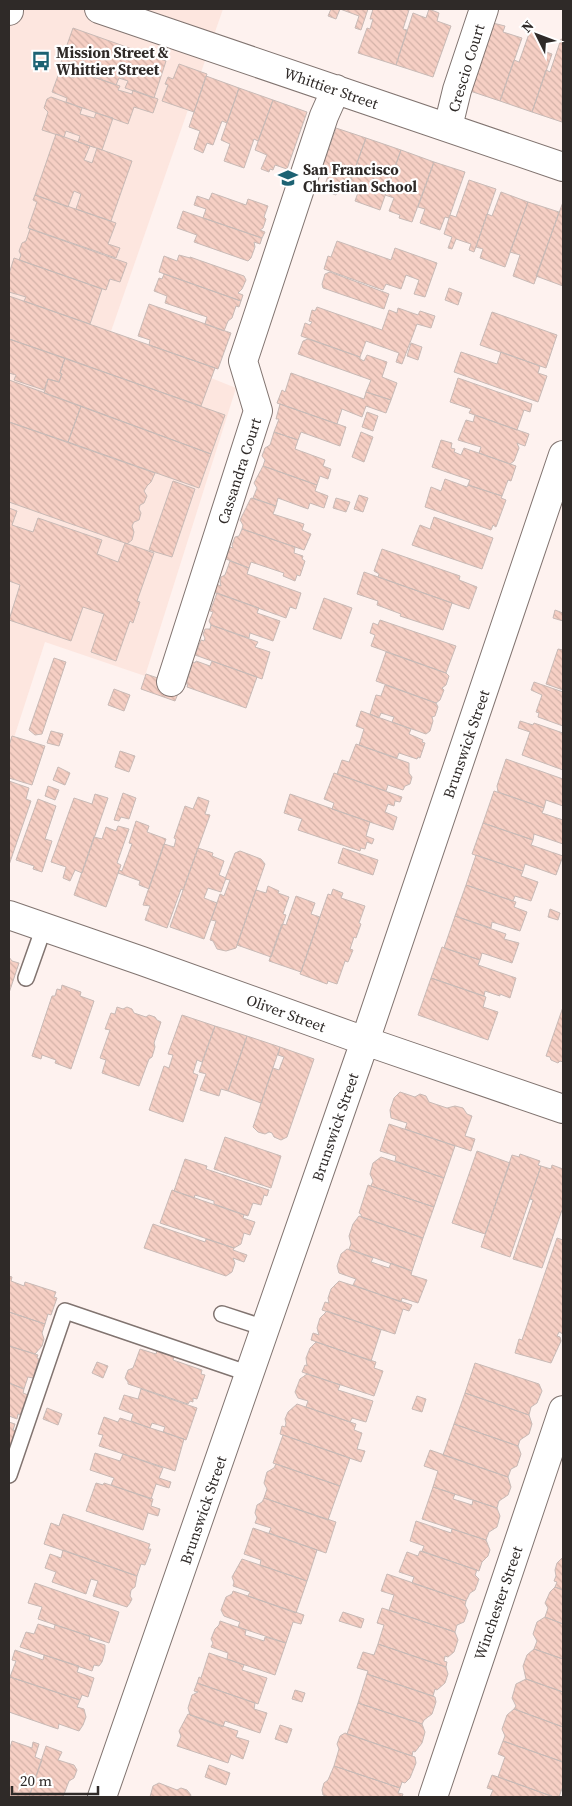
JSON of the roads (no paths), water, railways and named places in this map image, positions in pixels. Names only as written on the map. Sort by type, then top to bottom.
[{"type":"street","name":"Whittier Street","points":[[99,9],[563,167]]},
{"type":"street","name":"Crescio Court","points":[[448,127],[457,90],[484,9]]},
{"type":"street","name":"Cassandra Court","points":[[172,682],[258,411],[243,361],[324,116],[336,89]]},
{"type":"street","name":"Brunswick Street","points":[[102,1797],[365,1041],[563,455]]},
{"type":"street","name":"Oliver Street","points":[[9,915],[563,1109]]},
{"type":"street","name":"Winchester Street","points":[[432,1797],[563,1410]]},
{"type":"lane","points":[[26,978],[44,927]]},
{"type":"lane","points":[[9,1475],[65,1311],[250,1374]]},
{"type":"lane","points":[[222,1314],[265,1328]]},
{"type":"place","name":"Mission Street & Whittier Street","points":[[41,61]]},
{"type":"place","name":"San Francisco Christian School","points":[[288,178]]}]
